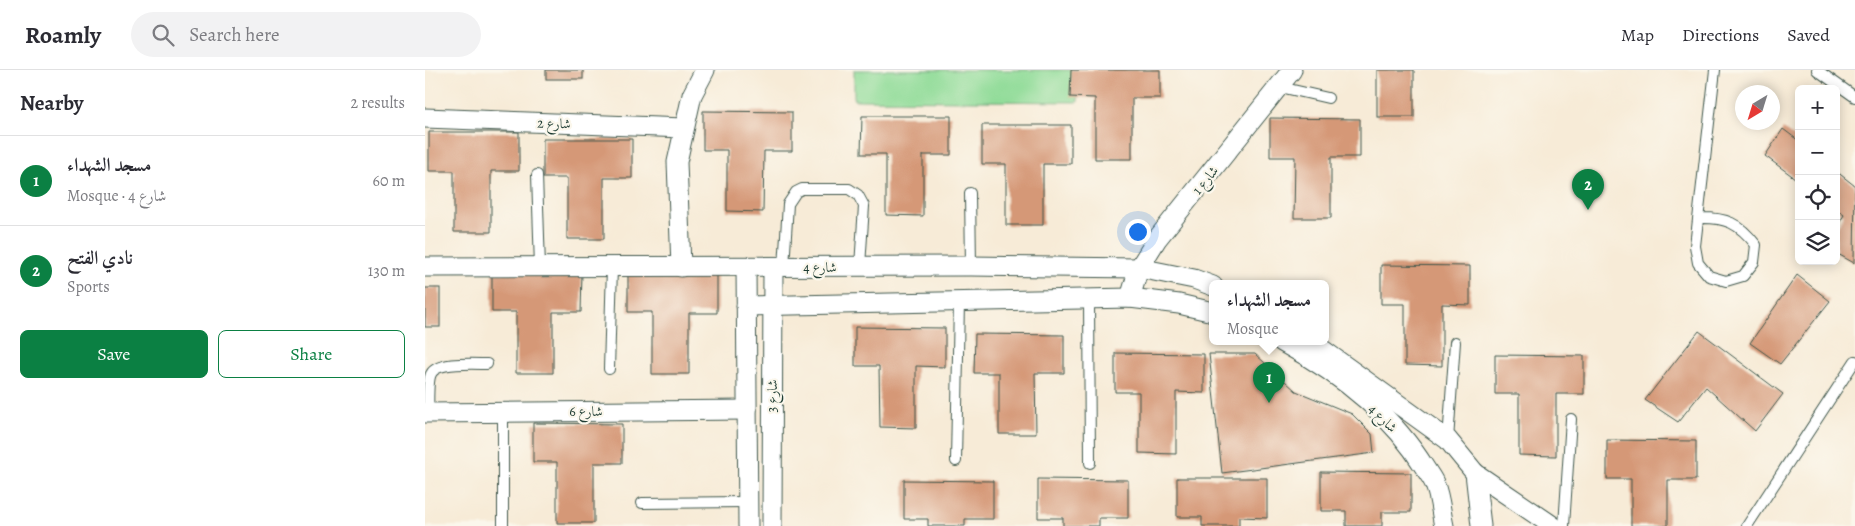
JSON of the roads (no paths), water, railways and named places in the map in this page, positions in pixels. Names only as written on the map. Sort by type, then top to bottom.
[{"type":"street","points":[[681,267],[677,162],[692,95],[705,70]]},
{"type":"street","name":"شارع 1","points":[[1130,298],[1139,268],[1157,239],[1293,70]]},
{"type":"street","name":"شارع 2","points":[[425,118],[684,128]]},
{"type":"street","name":"شارع 4","points":[[425,266],[971,266],[1139,268],[1194,279],[1209,285]]},
{"type":"street","name":"شارع 3","points":[[746,267],[748,526]]},
{"type":"street","name":"شارع 3","points":[[772,526],[773,305],[778,267]]},
{"type":"street","points":[[746,306],[1130,298],[1179,304],[1209,311]]},
{"type":"street","name":"شارع 4","points":[[1310,346],[1447,440],[1475,473],[1553,526]]},
{"type":"street","name":"شارع 4","points":[[1310,346],[1345,384],[1381,414],[1413,449],[1435,484],[1444,526]]},
{"type":"street","name":"شارع 6","points":[[427,413],[747,410]]},
{"type":"street","points":[[747,468],[772,468]]},
{"type":"street","points":[[1475,473],[1481,526]]},
{"type":"lane","points":[[1698,218],[1715,217],[1731,222],[1745,231],[1756,244],[1754,262],[1743,276],[1726,281],[1709,276],[1698,263],[1695,246],[1698,218],[1715,70]]},
{"type":"lane","points":[[1817,70],[1855,97]]},
{"type":"lane","points":[[1280,87],[1328,98]]},
{"type":"lane","points":[[537,175],[540,267]]},
{"type":"lane","points":[[778,267],[788,204],[796,192],[802,189],[849,189],[858,195],[864,206],[860,266]]},
{"type":"lane","points":[[970,193],[971,266]]},
{"type":"lane","points":[[609,369],[612,267]]},
{"type":"lane","points":[[1089,298],[1090,463]]},
{"type":"lane","points":[[956,461],[959,301]]},
{"type":"lane","points":[[1447,440],[1455,342]]},
{"type":"lane","points":[[1747,526],[1855,361]]},
{"type":"lane","points":[[427,413],[430,376],[434,369],[443,365],[487,364]]},
{"type":"lane","points":[[503,412],[503,526]]},
{"type":"lane","points":[[1564,526],[1571,419]]},
{"type":"lane","points":[[642,503],[747,502]]},
{"type":"place","name":"نادي الفتح","points":[[1588,210]]},
{"type":"place","name":"مسجد الشهداء","points":[[1269,403]]}]
